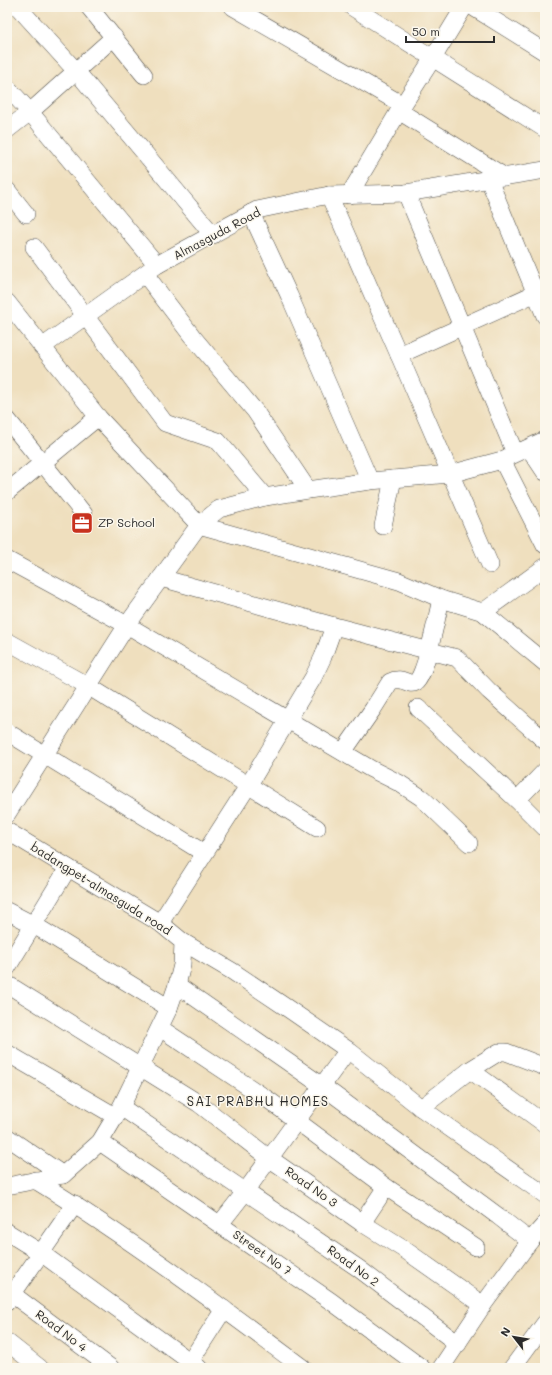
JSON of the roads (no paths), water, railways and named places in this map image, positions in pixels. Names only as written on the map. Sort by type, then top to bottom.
[{"type":"street","points":[[18,7],[76,72],[213,235]]},
{"type":"street","points":[[88,7],[144,75]]},
{"type":"street","points":[[233,7],[401,108],[497,179],[540,291],[545,316]]},
{"type":"street","points":[[352,7],[545,129]]},
{"type":"street","points":[[349,195],[464,7]]},
{"type":"street","points":[[473,7],[545,52]]},
{"type":"street","points":[[7,130],[30,112],[114,37]]},
{"type":"street","points":[[7,87],[30,112],[151,269],[192,336],[255,411],[308,490]]},
{"type":"street","name":"Almasguda Road","points":[[42,347],[151,269],[257,210],[329,195],[406,193],[545,170]]},
{"type":"street","points":[[7,190],[26,214]]},
{"type":"street","points":[[406,193],[515,454],[545,545]]},
{"type":"street","points":[[329,195],[490,565]]},
{"type":"street","points":[[251,213],[289,295],[370,481]]},
{"type":"street","points":[[34,247],[165,423],[218,441],[265,497]]},
{"type":"street","points":[[399,355],[540,291]]},
{"type":"street","points":[[7,302],[98,417],[199,525],[399,581],[441,599],[483,612],[545,663]]},
{"type":"street","points":[[7,492],[98,417]]},
{"type":"street","points":[[7,419],[84,514]]},
{"type":"street","points":[[7,814],[127,625],[199,525],[219,509],[265,497],[308,490],[370,481],[450,474],[515,454],[545,440]]},
{"type":"street","points":[[515,454],[545,472]]},
{"type":"street","points":[[383,526],[393,479]]},
{"type":"street","points":[[7,560],[127,625],[371,769],[399,783],[422,798],[469,843]]},
{"type":"street","points":[[483,612],[545,567]]},
{"type":"street","points":[[161,578],[334,626],[457,658],[489,691],[545,741]]},
{"type":"street","points":[[343,752],[390,682],[395,679],[400,679],[411,683],[416,682],[421,677],[429,651],[441,599]]},
{"type":"street","points":[[160,923],[248,786],[313,678],[324,657],[334,626]]},
{"type":"street","points":[[7,641],[88,686],[317,828]]},
{"type":"street","points":[[418,708],[545,828]]},
{"type":"street","points":[[7,732],[204,853]]},
{"type":"street","points":[[517,800],[545,771]]},
{"type":"street","name":"badangpet-almasguda road","points":[[7,831],[160,923],[183,942],[182,965],[177,985],[169,1008],[141,1067],[100,1142],[63,1175]]},
{"type":"street","points":[[7,968],[68,868]]},
{"type":"street","points":[[7,910],[169,1008]]},
{"type":"street","points":[[183,942],[232,971],[348,1050],[421,1108],[545,1195]]},
{"type":"street","name":"Road No 3","points":[[7,984],[198,1103],[269,1158],[483,1306]]},
{"type":"street","points":[[177,985],[321,1085],[498,1216],[540,1232],[483,1306],[441,1368]]},
{"type":"street","points":[[160,1028],[270,1101],[386,1187],[476,1247]]},
{"type":"street","points":[[220,1224],[348,1050]]},
{"type":"street","points":[[421,1108],[470,1070],[501,1051],[545,1066]]},
{"type":"street","name":"Road No 2","points":[[7,1053],[118,1111],[245,1192],[358,1268],[458,1344]]},
{"type":"street","points":[[470,1070],[545,1124]]},
{"type":"street","points":[[7,1138],[63,1175]]},
{"type":"street","name":"Street No 7","points":[[100,1142],[332,1302],[422,1368]]},
{"type":"street","points":[[7,1186],[63,1175]]},
{"type":"street","points":[[35,1180],[75,1204],[224,1309],[303,1368]]},
{"type":"street","points":[[362,1223],[386,1187]]},
{"type":"street","points":[[10,1298],[75,1204]]},
{"type":"street","points":[[7,1232],[41,1253],[192,1366],[224,1309]]},
{"type":"street","name":"Road No 4","points":[[10,1298],[111,1368]]},
{"type":"street","points":[[516,1367],[544,1326]]},
{"type":"street","points":[[7,1342],[40,1368]]},
{"type":"place","name":"ZP School","points":[[82,523]]},
{"type":"district","name":"SAI PRABHU HOMES","points":[[258,1101]]}]
